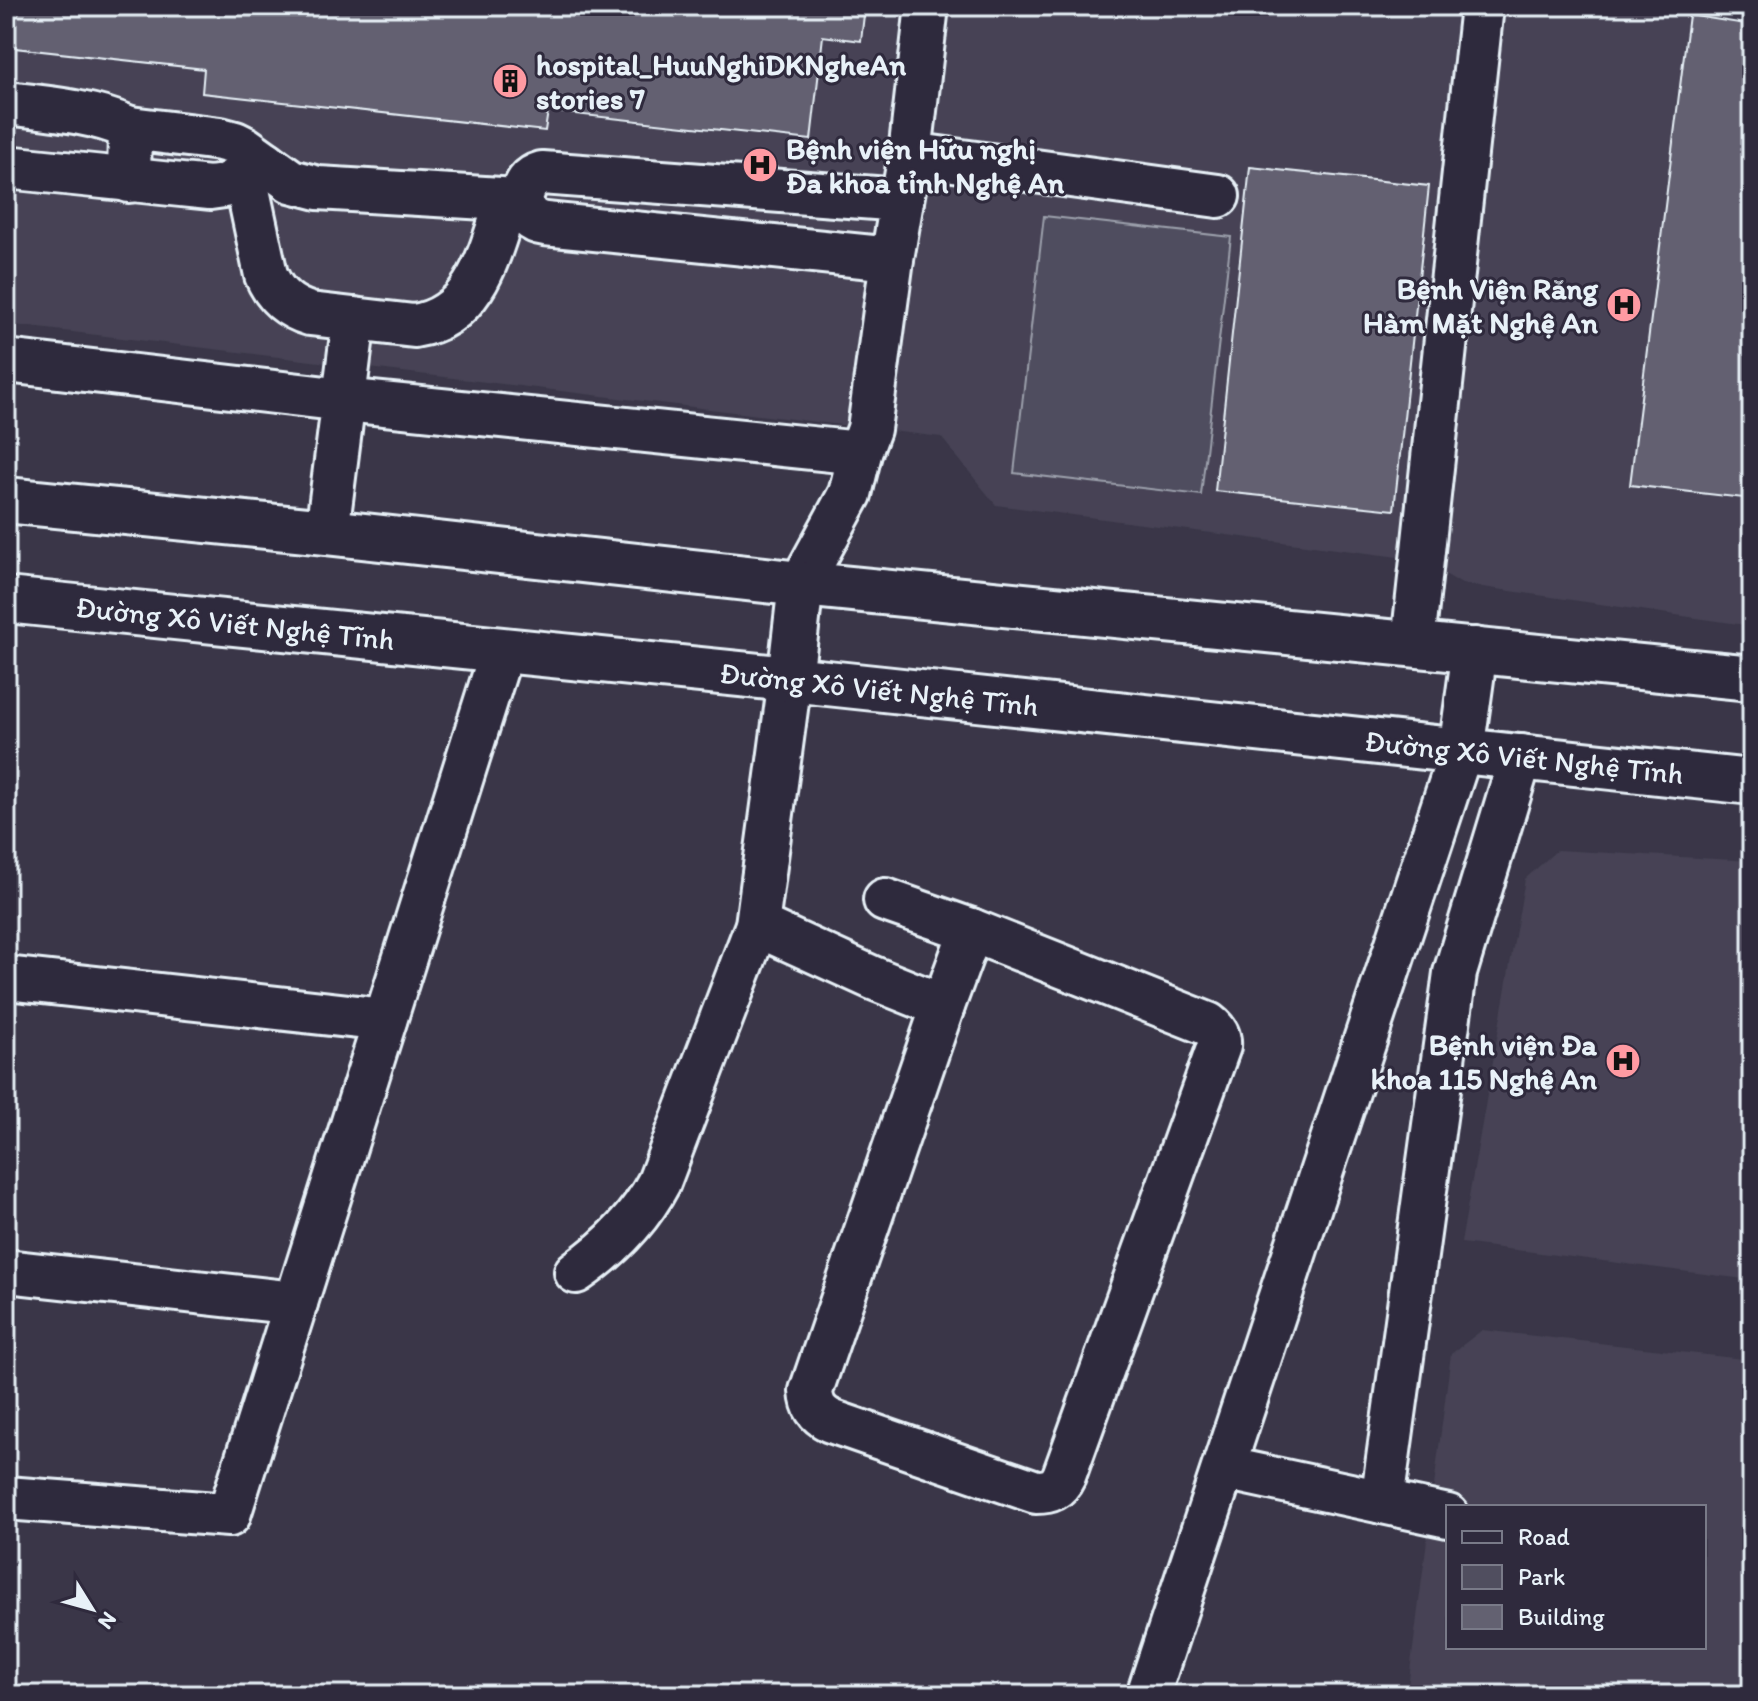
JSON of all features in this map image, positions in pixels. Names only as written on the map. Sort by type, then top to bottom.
[{"type":"main road","points":[[6,500],[801,584],[1752,678]]},
{"type":"main road","points":[[790,679],[801,584]]},
{"type":"main road","name":"Đường Xô Viết Nghệ Tĩnh","points":[[6,600],[790,679],[1752,782]]},
{"type":"main road","points":[[1461,751],[1475,650]]},
{"type":"street","points":[[801,584],[850,494],[869,429],[910,154],[927,6]]},
{"type":"street","points":[[1413,643],[1482,6]]},
{"type":"street","points":[[6,103],[81,112],[130,128],[220,139],[245,148],[256,170],[266,275],[281,299],[296,310],[310,314],[414,326],[431,323],[459,305],[484,271],[513,200],[533,175],[542,173],[902,200]]},
{"type":"street","points":[[129,181],[130,128]]},
{"type":"street","points":[[910,154],[1218,196]]},
{"type":"street","points":[[6,167],[210,188],[224,186],[256,170],[318,188],[513,200],[539,223],[892,259]]},
{"type":"street","points":[[327,532],[354,319]]},
{"type":"street","points":[[6,361],[344,400],[860,453]]},
{"type":"street","points":[[6,1498],[229,1515],[502,650]]},
{"type":"street","points":[[576,1272],[611,1247],[651,1197],[659,1182],[757,925],[790,679]]},
{"type":"street","points":[[1148,1695],[1461,751]]},
{"type":"street","points":[[1382,1502],[1455,973],[1521,756]]},
{"type":"street","points":[[885,900],[971,930],[1208,1024],[1214,1028],[1219,1040],[1064,1476],[1054,1490],[1046,1492],[1036,1492],[831,1421],[822,1416],[812,1400],[811,1391],[971,930]]},
{"type":"street","points":[[757,925],[943,1006]]},
{"type":"street","points":[[6,978],[385,1020]]},
{"type":"street","points":[[6,1271],[296,1303]]},
{"type":"street","points":[[1224,1468],[1446,1516]]},
{"type":"shaded area","name":"Bệnh viện Hữu nghị Đa khoa tỉnh Nghệ An","points":[[6,6],[1633,6],[1752,25],[1752,626],[1462,584],[1421,560],[996,505],[941,437],[6,324]]},
{"type":"shaded area","name":"Bệnh viện Đa khoa 115 Nghệ An","points":[[1557,850],[1752,861],[1752,1280],[1461,1243],[1525,879]]},
{"type":"shaded area","points":[[1482,1330],[1752,1360],[1752,1695],[1407,1695],[1451,1354]]},
{"type":"green space","points":[[1044,216],[1231,237],[1201,495],[1014,473]]},
{"type":"building","name":"hospital_HuuNghiDKNgheAn stories 7","points":[[6,6],[865,6],[861,41],[823,36],[811,140],[548,111],[545,131],[202,93],[204,69],[6,47]]},
{"type":"building","points":[[1689,15],[1752,25],[1752,499],[1630,485]]},
{"type":"building","points":[[1250,167],[1429,186],[1394,510],[1215,491]]},
{"type":"place","name":"hospital_HuuNghiDKNgheAn stories 7","points":[[510,81]]},
{"type":"place","name":"Bệnh viện Hữu nghị Đa khoa tỉnh Nghệ An","points":[[760,165]]},
{"type":"place","name":"Bệnh Viện Răng Hàm Mặt Nghệ An","points":[[1624,305]]},
{"type":"place","name":"Bệnh viện Đa khoa 115 Nghệ An","points":[[1623,1061]]}]
